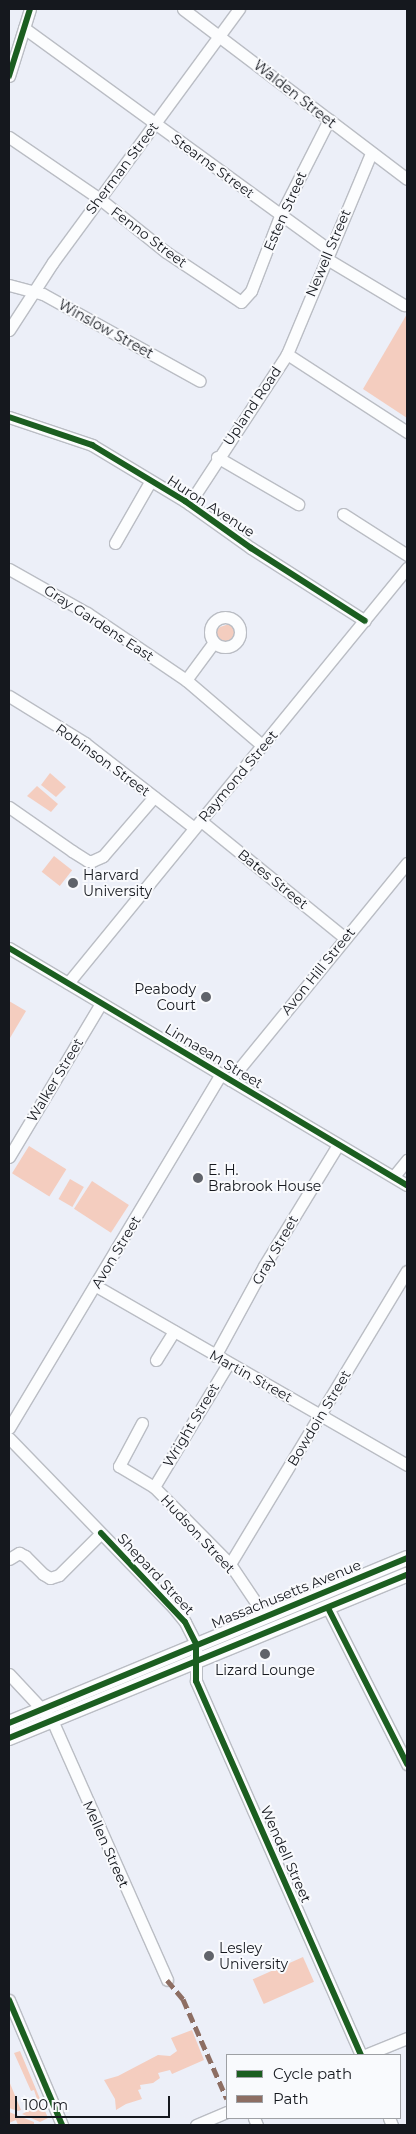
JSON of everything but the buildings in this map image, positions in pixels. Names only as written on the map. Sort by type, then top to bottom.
[{"type":"main road","name":"Massachusetts Avenue","points":[[9,1723],[407,1558]]},
{"type":"main road","name":"Massachusetts Avenue","points":[[9,1738],[407,1575]]},
{"type":"street","points":[[9,76],[30,9]]},
{"type":"street","name":"Walden Street","points":[[183,9],[407,179]]},
{"type":"street","name":"Sherman Street","points":[[9,330],[34,290],[156,124],[218,35],[239,9]]},
{"type":"street","name":"Stearns Street","points":[[24,28],[280,216],[328,255],[404,305]]},
{"type":"street","name":"Esten Street","points":[[241,302],[251,291],[280,216],[329,120]]},
{"type":"street","name":"Fenno Street","points":[[9,137],[100,199],[166,252],[241,302]]},
{"type":"street","name":"Newell Street","points":[[287,354],[371,153]]},
{"type":"street","name":"Winslow Street","points":[[9,284],[34,290],[200,381]]},
{"type":"street","name":"Upland Road","points":[[188,504],[218,457],[245,421],[287,354],[407,432]]},
{"type":"street","name":"Huron Avenue","points":[[9,416],[92,445],[188,504],[251,548],[365,621]]},
{"type":"street","points":[[218,457],[298,504]]},
{"type":"street","points":[[115,543],[150,482]]},
{"type":"street","points":[[343,514],[407,555]]},
{"type":"street","name":"Raymond Street","points":[[68,983],[407,568]]},
{"type":"street","name":"Gray Gardens East","points":[[9,569],[87,613],[186,680],[263,746]]},
{"type":"street","points":[[186,680],[214,642]]},
{"type":"street","name":"Robinson Street","points":[[9,696],[85,743],[154,798],[197,825]]},
{"type":"street","points":[[9,807],[66,847],[88,861],[92,861],[103,856],[154,798]]},
{"type":"street","name":"Bates Street","points":[[197,825],[345,938]]},
{"type":"street","name":"Avon Hill Street","points":[[225,1077],[345,938],[407,862]]},
{"type":"street","name":"Linnaean Street","points":[[9,948],[407,1185]]},
{"type":"street","name":"Walker Street","points":[[9,1157],[101,1003]]},
{"type":"street","name":"Avon Street","points":[[9,1428],[225,1077]]},
{"type":"street","name":"Gray Street","points":[[215,1356],[264,1266],[338,1145]]},
{"type":"street","points":[[394,1176],[407,1160]]},
{"type":"street","name":"Bowdoin Street","points":[[230,1564],[407,1271]]},
{"type":"street","name":"Martin Street","points":[[96,1286],[407,1466]]},
{"type":"street","points":[[156,1360],[174,1331]]},
{"type":"street","name":"Wright Street","points":[[154,1486],[228,1364]]},
{"type":"street","name":"Hudson Street","points":[[142,1423],[119,1466],[154,1486],[230,1564],[265,1616]]},
{"type":"street","name":"Shepard Street","points":[[9,1438],[173,1607],[185,1622],[196,1644],[197,1662]]},
{"type":"street","points":[[9,1559],[19,1553],[50,1578],[59,1575],[101,1534]]},
{"type":"street","points":[[328,1608],[407,1764]]},
{"type":"street","name":"Wendell Street","points":[[197,1662],[196,1681],[363,2054]]},
{"type":"street","name":"Mellen Street","points":[[9,1674],[52,1720],[167,1980]]},
{"type":"street","points":[[9,2000],[62,2125]]},
{"type":"street","points":[[366,2054],[407,2038]]},
{"type":"street","points":[[196,2125],[226,2112]]},
{"type":"shaded area","points":[[407,314],[407,418],[363,389]]},
{"type":"shaded area","points":[[229,624],[235,627],[238,636],[234,640],[221,643],[217,640],[214,633],[220,627]]},
{"type":"shaded area","points":[[50,773],[66,787],[56,797],[41,785]]},
{"type":"shaded area","points":[[37,786],[58,804],[51,812],[27,796]]},
{"type":"shaded area","points":[[54,856],[72,870],[60,886],[42,872]]},
{"type":"shaded area","points":[[9,1001],[26,1011],[10,1038],[9,1038]]},
{"type":"shaded area","points":[[29,1146],[66,1169],[49,1196],[12,1173]]},
{"type":"shaded area","points":[[70,1179],[84,1187],[72,1207],[58,1199]]},
{"type":"shaded area","points":[[92,1181],[129,1205],[111,1233],[74,1209]]},
{"type":"shaded area","points":[[303,1957],[314,1982],[264,2004],[253,1979]]},
{"type":"shaded area","points":[[192,2030],[204,2060],[172,2074],[170,2070],[158,2073],[160,2078],[153,2083],[140,2085],[141,2089],[138,2090],[142,2099],[126,2104],[116,2110],[115,2099],[104,2080],[118,2076],[158,2055],[170,2056],[177,2051],[171,2038]]},
{"type":"shaded area","points":[[20,2051],[48,2118],[40,2122],[22,2114],[37,2107],[35,2103],[38,2102],[34,2090],[31,2091],[14,2053]]},
{"type":"shaded area","points":[[9,2081],[21,2110],[9,2108]]},
{"type":"shaded area","points":[[9,2112],[34,2122],[34,2124],[18,2125],[16,2120],[9,2123]]},
{"type":"marked path","points":[[167,1980],[183,1999],[226,2097]]},
{"type":"cycle path","points":[[9,76],[30,9]]},
{"type":"cycle path","points":[[9,417],[92,445],[185,501],[251,548],[365,621]]},
{"type":"cycle path","points":[[9,948],[407,1185]]},
{"type":"cycle path","points":[[101,1533],[185,1622],[196,1644],[196,1681],[361,2054]]},
{"type":"cycle path","points":[[9,1723],[407,1558]]},
{"type":"cycle path","points":[[9,1738],[407,1575]]},
{"type":"cycle path","points":[[328,1608],[407,1764]]},
{"type":"cycle path","points":[[9,2000],[62,2125]]},
{"type":"place","name":"Harvard University","points":[[73,883]]},
{"type":"place","name":"Peabody Court","points":[[206,997]]},
{"type":"place","name":"E. H. Brabrook House","points":[[198,1178]]},
{"type":"place","name":"Lizard Lounge","points":[[265,1654]]},
{"type":"place","name":"Lesley University","points":[[209,1956]]}]
